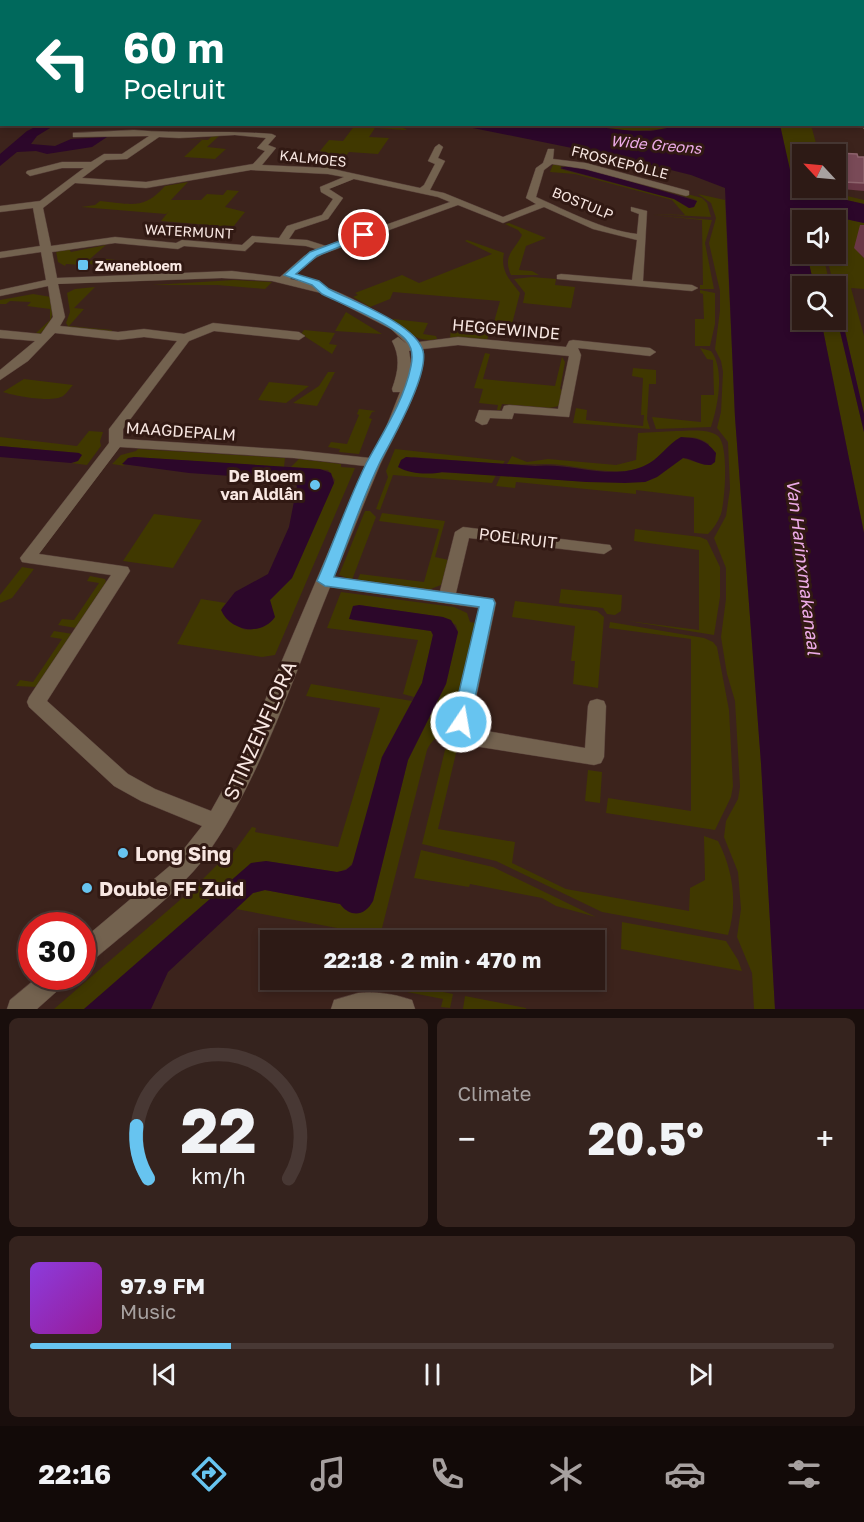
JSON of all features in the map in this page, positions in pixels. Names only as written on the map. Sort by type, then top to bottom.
[{"type":"street","points":[[76,135],[134,132],[179,136],[235,133],[272,136],[261,147],[272,148],[256,167]]},
{"type":"street","points":[[0,376],[16,365],[47,334],[57,323],[60,312],[37,209],[40,204],[104,157],[124,157],[156,135]]},
{"type":"street","points":[[422,191],[427,188],[441,161],[432,161],[439,147]]},
{"type":"street","name":"FROSKEPÔLLE","points":[[550,156],[686,193]]},
{"type":"street","name":"BOSTULP","points":[[550,156],[547,165],[540,168],[531,197],[597,227],[626,237],[642,238]]},
{"type":"street","points":[[30,173],[62,165],[94,165]]},
{"type":"street","name":"KALMOES","points":[[72,180],[153,185],[256,167],[328,171],[353,176],[422,191],[459,202],[502,220],[544,204]]},
{"type":"street","points":[[282,241],[291,228],[325,216],[338,198],[324,190],[325,187],[353,176]]},
{"type":"street","points":[[286,277],[308,258],[325,249],[459,202]]},
{"type":"street","points":[[0,209],[40,204]]},
{"type":"street","name":"BOSTULP","points":[[634,209],[644,213],[637,283]]},
{"type":"street","name":"WATERMUNT","points":[[46,249],[115,240],[178,246],[182,243],[245,248],[252,239],[312,244],[325,249]]},
{"type":"street","points":[[0,255],[46,249]]},
{"type":"street","points":[[0,294],[54,284],[120,280],[225,275],[286,277],[325,291],[375,319],[408,347]]},
{"type":"street","points":[[561,277],[692,288]]},
{"type":"street","points":[[0,334],[118,336],[144,333],[185,338],[213,327],[299,336]]},
{"type":"street","name":"MAAGDEPALM","points":[[185,338],[116,429],[116,443],[294,454],[374,463]]},
{"type":"street","name":"HEGGEWINDE","points":[[408,347],[458,340],[571,351],[575,355],[564,414],[509,409],[507,416],[484,413],[482,421]]},
{"type":"street","name":"HEGGEWINDE","points":[[571,351],[573,344],[650,352]]},
{"type":"street","name":"STINZENFLORA","points":[[96,943],[180,871],[197,851],[216,822],[249,761],[374,463],[381,429],[404,373],[408,347]]},
{"type":"street","points":[[116,443],[28,558],[122,571],[36,702],[121,780],[148,795],[216,822]]},
{"type":"street","name":"POELRUIT","points":[[447,597],[463,532],[604,549]]},
{"type":"street","points":[[325,581],[488,603],[461,722],[468,734],[481,740],[594,757],[597,706]]},
{"type":"street","points":[[19,1009],[41,990]]},
{"type":"street","points":[[343,1009],[356,1004],[374,1003],[403,1009]]},
{"type":"shaded area","points":[[354,126],[398,126],[408,130],[375,128],[369,137],[389,138],[378,154],[349,152],[335,166],[323,168],[333,155],[320,151],[329,140],[343,141]]},
{"type":"shaded area","points":[[587,126],[682,126],[660,129],[609,129]]},
{"type":"shaded area","points":[[780,126],[811,126],[816,144],[792,144],[792,179]]},
{"type":"shaded area","points":[[212,136],[219,136],[207,147],[226,149],[215,159],[184,157],[202,140],[170,138],[208,140]]},
{"type":"shaded area","points":[[554,162],[591,168],[702,198],[707,203],[711,217],[652,214],[685,215],[672,200],[575,174],[550,172]],"holes":[[[561,166],[587,169],[694,199],[697,201],[694,207],[689,208],[674,199],[564,170]]]},
{"type":"shaded area","points":[[188,182],[171,200],[201,200],[207,194],[223,195],[227,190],[239,191],[225,207],[245,212],[233,227],[161,221],[169,211],[166,214],[81,207],[95,205],[100,201],[137,204],[150,199],[165,186]]},
{"type":"shaded area","points":[[698,194],[725,200],[735,417],[761,763],[775,1009],[754,1009],[752,973],[737,937],[741,909],[738,872],[724,837],[726,821],[738,799],[740,787],[735,701],[727,674],[721,637],[726,599],[726,568],[714,538],[726,516],[730,489],[728,442],[717,428],[721,412],[723,372],[715,349],[720,291],[709,243],[716,218],[711,203]]},
{"type":"shaded area","points":[[846,196],[864,200],[864,204],[838,198],[846,198]]},
{"type":"shaded area","points":[[652,215],[712,220],[705,243],[714,289],[700,289],[700,285],[703,285],[702,220]]},
{"type":"shaded area","points":[[846,219],[864,223],[864,246],[859,253],[864,258],[864,289],[851,288],[864,336],[864,414],[845,330],[846,276],[831,276],[828,264],[846,264]]},
{"type":"shaded area","points":[[509,223],[546,238],[526,246],[519,270],[532,271],[539,275],[511,275],[509,258],[522,235],[518,230],[505,224]]},
{"type":"shaded area","points":[[465,241],[504,253],[505,270],[520,293],[512,324],[494,322],[500,301],[393,292],[390,299],[370,307],[353,297],[358,295],[355,293],[402,275],[419,283],[492,254]]},
{"type":"shaded area","points":[[106,245],[83,265],[66,264],[65,266],[58,262],[56,251],[69,249],[71,252]]},
{"type":"shaded area","points":[[96,258],[136,262],[134,266],[162,269],[158,273],[124,274],[87,263]]},
{"type":"shaded area","points":[[809,264],[825,264],[828,276],[812,276]]},
{"type":"shaded area","points":[[532,277],[556,279],[555,285],[575,287],[571,308],[523,303],[525,293],[514,279]]},
{"type":"shaded area","points":[[234,280],[272,282],[265,289],[217,285],[152,285]]},
{"type":"shaded area","points":[[95,287],[74,308],[84,309],[69,326],[112,330],[111,332],[65,327],[68,326],[66,323],[70,312],[67,293],[75,289]]},
{"type":"shaded area","points":[[700,290],[715,293],[715,324],[710,346],[695,346],[695,319],[704,319],[703,294]]},
{"type":"shaded area","points":[[33,294],[51,297],[52,303],[50,322],[39,335],[35,334],[50,320],[50,309],[27,306],[31,302],[10,301],[0,304],[0,300]]},
{"type":"shaded area","points":[[346,312],[382,334],[335,331]]},
{"type":"shaded area","points":[[393,319],[428,323],[423,334],[436,336],[437,339],[418,338],[390,321]]},
{"type":"shaded area","points":[[463,321],[482,323],[479,332],[489,334],[487,340],[450,338],[451,330],[460,331]]},
{"type":"shaded area","points":[[304,330],[335,333],[329,344],[337,345],[332,354],[301,334]]},
{"type":"shaded area","points":[[823,330],[840,330],[864,432],[864,533]]},
{"type":"shaded area","points":[[700,348],[711,351],[718,368],[718,398],[711,427],[656,429],[652,417],[701,422],[701,395],[714,395],[713,360],[707,359]]},
{"type":"shaded area","points":[[485,353],[490,354],[483,379],[555,386],[562,357],[565,362],[560,389],[563,390],[559,406],[549,408],[502,404],[500,410],[497,410],[498,405],[479,403],[483,389],[474,388]]},
{"type":"shaded area","points":[[633,368],[656,370],[656,384],[649,384],[647,419],[650,429],[573,423],[576,408],[587,410],[586,420],[643,426],[644,415],[641,415],[643,378],[632,376]]},
{"type":"shaded area","points":[[328,372],[335,372],[317,406],[293,403],[319,386]]},
{"type":"shaded area","points":[[24,379],[73,385],[63,396],[51,399],[24,397],[3,392]]},
{"type":"shaded area","points":[[269,382],[309,386],[286,403],[258,400]]},
{"type":"shaded area","points":[[359,409],[376,411],[372,412],[369,418],[372,419],[359,454],[339,452],[340,449],[328,447],[331,442],[347,444],[359,415],[357,414]]},
{"type":"shaded area","points":[[698,430],[718,436],[724,450],[725,486],[721,514],[708,534],[694,533],[694,497],[636,490],[636,494],[516,482],[515,488],[496,486],[501,475],[587,482],[645,482],[657,477],[683,458],[705,465],[709,444],[689,437],[673,444],[650,463],[631,470],[608,471],[549,464],[507,464],[512,456],[527,462],[548,459],[616,465],[636,460],[638,433]]},
{"type":"shaded area","points":[[89,431],[103,432],[101,446],[87,465],[71,463],[76,462],[79,453],[0,446],[0,437],[77,446]]},
{"type":"shaded area","points":[[138,449],[285,458],[284,467],[134,457],[123,465],[125,466],[112,464],[121,455]]},
{"type":"shaded area","points":[[395,449],[505,461],[503,464],[413,457],[407,471],[496,475],[492,483],[393,475],[380,510],[376,509],[388,477],[386,471]]},
{"type":"shaded area","points":[[299,459],[355,468],[275,655],[262,657],[177,644],[201,599],[226,603],[222,608],[234,623],[245,629],[258,628],[274,617],[270,600],[292,578],[335,480],[328,470],[291,467]]},
{"type":"shaded area","points":[[365,511],[370,511],[376,517],[352,580],[339,575]]},
{"type":"shaded area","points":[[382,513],[445,521],[435,557],[449,560],[441,585],[428,590],[357,581],[360,574],[424,582],[439,529],[379,521]]},
{"type":"shaded area","points":[[154,514],[202,520],[173,568],[123,561]]},
{"type":"shaded area","points":[[635,529],[700,537],[707,540],[720,567],[720,597],[714,635],[628,621],[699,630],[699,550],[634,541]]},
{"type":"shaded area","points":[[22,567],[34,569],[12,598],[0,603],[0,595]]},
{"type":"shaded area","points":[[90,576],[105,579],[106,582],[76,628],[58,625],[62,619],[74,620],[99,583],[87,581]]},
{"type":"shaded area","points":[[561,589],[622,595],[621,611],[615,615],[607,614],[603,608],[559,603]]},
{"type":"shaded area","points":[[341,592],[454,607],[467,613],[470,622],[476,623],[456,708],[436,703],[446,684],[458,632],[456,625],[442,617],[359,605],[352,620],[431,631],[433,635],[422,683],[414,697],[403,694],[418,640],[327,628]]},
{"type":"shaded area","points":[[515,601],[597,611],[604,617],[598,688],[573,684],[575,661],[571,661],[575,626],[512,617]]},
{"type":"shaded area","points":[[610,622],[704,638],[713,642],[717,647],[729,710],[733,786],[731,797],[715,830],[606,813],[608,798],[691,811],[691,639],[609,628]]},
{"type":"shaded area","points":[[54,631],[73,634],[37,687],[16,686],[20,680],[33,682],[62,639],[50,637]]},
{"type":"shaded area","points":[[311,684],[412,701],[382,757],[356,857],[351,865],[337,872],[266,861],[84,1009],[54,1009],[76,990],[96,990],[96,973],[195,887],[224,858],[228,860],[252,827],[256,828],[255,832],[338,847],[380,708],[306,696]]},
{"type":"shaded area","points":[[434,707],[455,713],[450,724],[427,750],[382,930],[348,930],[236,909],[253,893],[265,890],[341,904],[345,910],[373,901],[408,760]]},
{"type":"shaded area","points":[[462,739],[463,749],[457,749],[438,829],[515,842],[512,863],[566,889],[689,911],[690,888],[705,880],[704,836],[718,841],[727,863],[732,887],[733,911],[728,935],[602,912],[496,861],[422,844],[445,750]]},
{"type":"shaded area","points":[[588,770],[602,772],[600,803],[585,801]]},
{"type":"shaded area","points":[[421,850],[493,867],[596,917],[556,906],[542,898],[470,884],[469,887],[414,878]]},
{"type":"shaded area","points":[[622,922],[726,941],[742,971],[621,949]]},
{"type":"shaded area","points":[[433,990],[453,994],[450,1008],[441,1007],[443,999],[402,991]]},
{"type":"shaded area","points":[[465,996],[526,1008],[526,1009],[463,1009]]},
{"type":"water","points":[[37,126],[53,126],[37,136],[31,144],[55,146],[71,139],[107,137],[92,147],[47,154],[36,151],[17,152],[0,166],[0,154],[27,131]]},
{"type":"water","points":[[463,126],[589,126],[651,131],[678,126],[780,126],[792,179],[792,198],[838,198],[864,204],[864,223],[846,219],[846,210],[792,210],[792,264],[809,264],[812,276],[792,276],[792,330],[823,330],[864,533],[864,1009],[775,1009],[761,763],[735,417],[725,188],[691,175],[631,160]]},
{"type":"water","points":[[568,166],[587,169],[697,201],[694,207],[689,208],[674,199],[560,168]]},
{"type":"water","points":[[840,330],[845,330],[864,414],[864,432]]},
{"type":"water","points":[[681,437],[705,442],[716,453],[715,462],[707,465],[683,458],[657,477],[645,482],[625,483],[442,472],[420,473],[398,467],[401,460],[406,457],[548,465],[618,472],[644,466]]},
{"type":"water","points":[[0,446],[82,455],[78,461],[71,463],[0,457]]},
{"type":"water","points":[[128,458],[320,469],[331,473],[334,483],[292,578],[270,600],[275,617],[269,623],[254,629],[238,627],[225,617],[221,610],[235,592],[268,574],[289,527],[297,486],[290,480],[189,473],[122,464]]},
{"type":"water","points":[[353,606],[443,617],[451,620],[458,632],[446,684],[408,760],[370,906],[362,912],[353,913],[344,909],[340,904],[265,890],[253,893],[168,972],[151,1009],[84,1009],[251,863],[266,861],[337,872],[346,870],[352,865],[382,757],[422,683],[433,635],[431,631],[349,619]]},
{"type":"building","points":[[846,153],[864,157],[864,183],[846,182]]},
{"type":"place","name":"Zwanebloem","points":[[83,265]]},
{"type":"place","name":"De Bloem van Aldlân","points":[[315,485]]},
{"type":"place","name":"Long Sing","points":[[123,853]]},
{"type":"place","name":"Double FF Zuid","points":[[87,888]]},
{"type":"route","points":[[364,235],[314,254],[289,275],[316,283],[325,291],[375,319],[396,327],[410,338],[418,351],[417,366],[407,394],[392,430],[374,463],[325,581],[488,603],[461,722]]},
{"type":"water label","name":"Wide Greons","points":[[656,144]]},
{"type":"water label","name":"Van Harinxmakanaal","points":[[804,567]]}]
